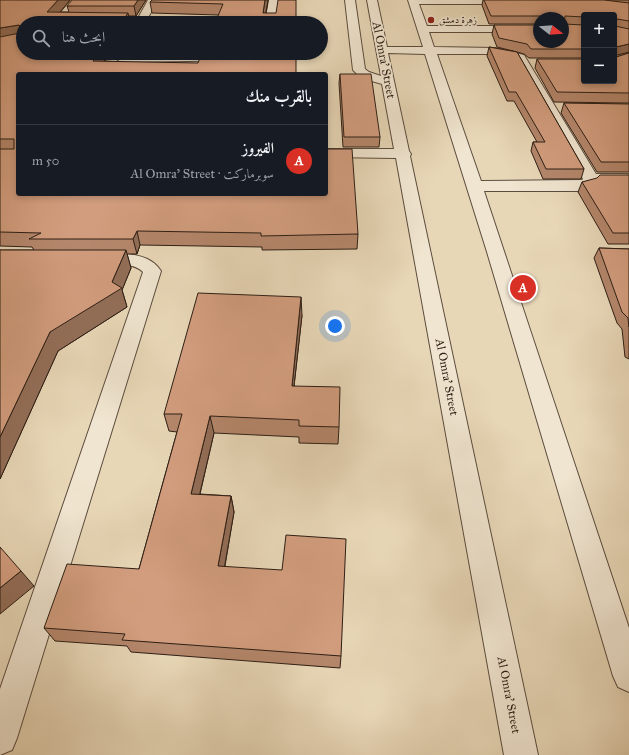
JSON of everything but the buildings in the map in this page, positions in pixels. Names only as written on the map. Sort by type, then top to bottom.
[{"type":"street","points":[[63,16],[76,0]]},
{"type":"street","points":[[144,16],[153,0]]},
{"type":"street","points":[[271,16],[274,0]]},
{"type":"street","points":[[350,0],[359,70],[365,75],[388,82]]},
{"type":"street","name":"Al Omra' Street","points":[[372,0],[381,50],[404,154],[521,755]]},
{"type":"street","points":[[523,1],[413,1],[474,186],[627,665]]},
{"type":"street","points":[[422,29],[533,29]]},
{"type":"street","points":[[381,50],[504,52],[520,56],[591,179]]},
{"type":"street","points":[[115,68],[120,60]]},
{"type":"street","points":[[526,64],[540,64]]},
{"type":"street","points":[[549,107],[563,107]]},
{"type":"street","points":[[328,153],[404,154]]},
{"type":"street","points":[[474,186],[578,186],[587,184],[591,179]]},
{"type":"street","points":[[591,179],[629,179]]},
{"type":"street","points":[[0,738],[152,271],[148,265],[140,261],[76,261]]},
{"type":"place","name":"زهرة دمشق","points":[[431,20]]},
{"type":"place","name":"الفيروز","points":[[523,288]]}]
